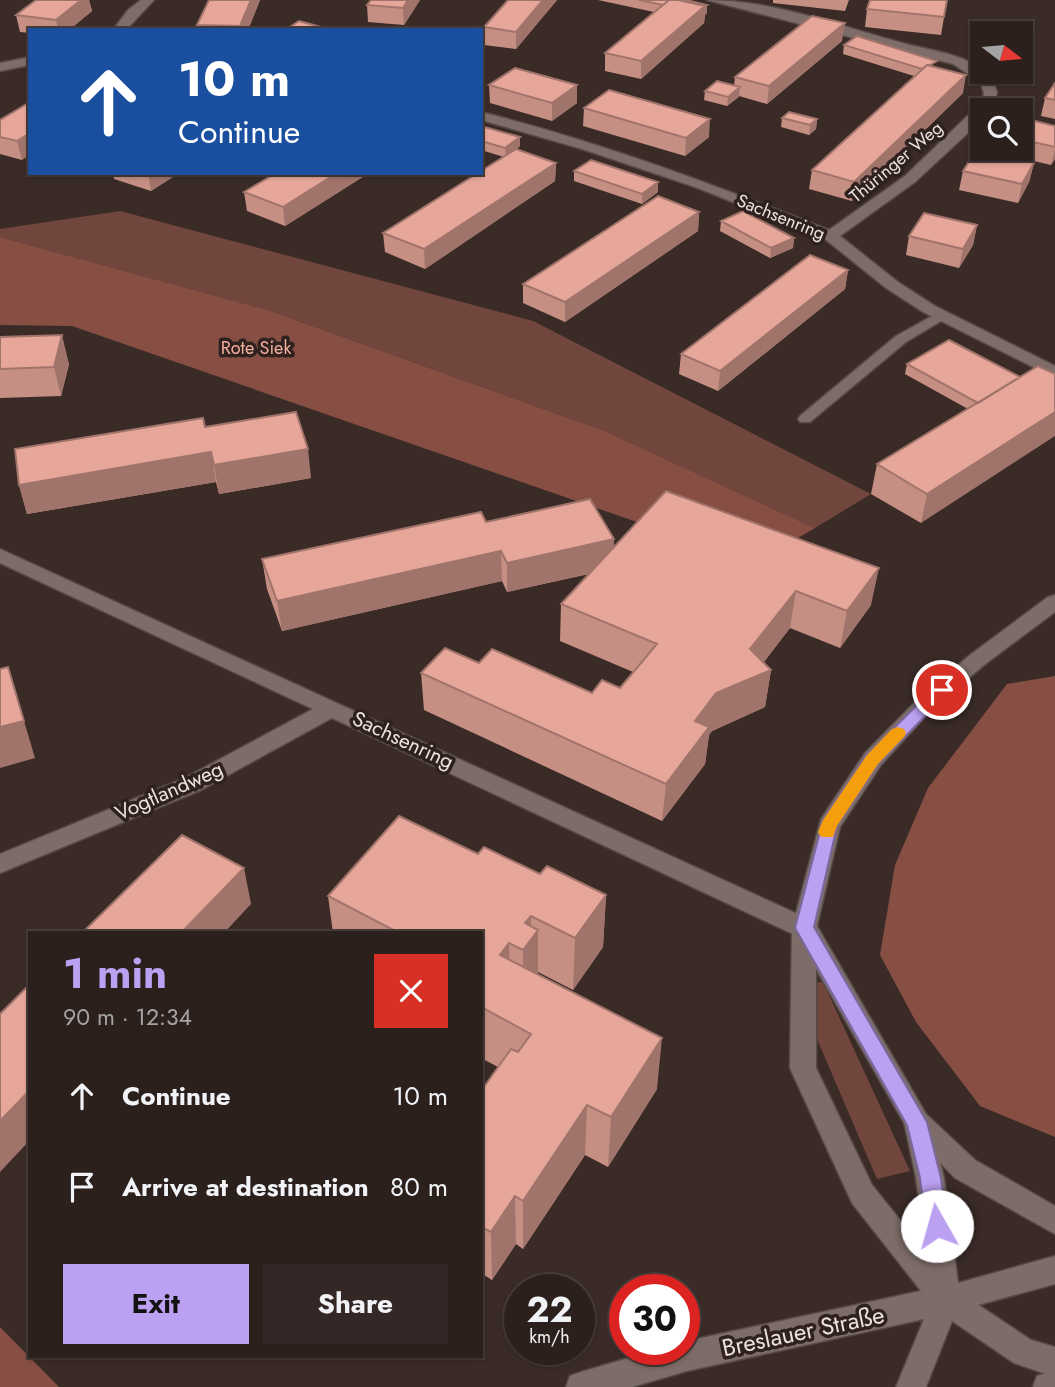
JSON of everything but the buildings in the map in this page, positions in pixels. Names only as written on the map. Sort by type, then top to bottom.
[{"type":"street","points":[[121,28],[132,13],[148,0]]},
{"type":"street","name":"Thüringer Weg","points":[[713,0],[768,10],[962,64],[982,76],[989,85],[990,98]]},
{"type":"street","points":[[0,67],[28,61]]},
{"type":"street","name":"Sachsenring","points":[[483,117],[587,146],[700,184],[830,236],[892,285],[941,315],[1055,373]]},
{"type":"street","name":"Thüringer Weg","points":[[830,236],[876,208],[934,160],[970,124]]},
{"type":"street","name":"Sachsenring","points":[[0,555],[804,928]]},
{"type":"street","points":[[1055,602],[924,705],[873,760],[829,825],[804,928],[803,1068],[862,1194],[946,1300],[1024,1353],[1055,1362]]},
{"type":"street","name":"Vogtlandweg","points":[[0,864],[193,784],[332,708]]},
{"type":"street","points":[[804,928],[917,1122],[965,1169],[1055,1221]]},
{"type":"street","points":[[911,1387],[946,1300],[930,1178],[917,1122]]},
{"type":"street","name":"Breslauer Straße","points":[[581,1387],[687,1356],[946,1300],[1055,1270]]},
{"type":"street","points":[[1048,1387],[1055,1385]]},
{"type":"lane","points":[[805,419],[901,339],[941,315]]},
{"type":"shaded area","points":[[120,211],[533,321],[871,494],[815,528],[605,431],[268,310],[0,237],[0,229]]},
{"type":"shaded area","points":[[823,982],[910,1171],[877,1179],[814,1032],[808,983]]},
{"type":"green space","name":"Rote Siek","points":[[0,237],[268,310],[605,431],[815,528],[755,563],[72,326],[0,325]]},
{"type":"green space","points":[[1055,676],[1055,1137],[980,1106],[916,1022],[880,955],[895,865],[928,788],[1007,684]]},
{"type":"green space","points":[[0,1327],[59,1387],[0,1387]]},
{"type":"slow traffic","points":[[827,832],[873,760],[898,733]]},
{"type":"route","points":[[937,1226],[930,1178],[917,1122],[804,928],[829,825],[873,760],[924,705],[942,690]]}]
